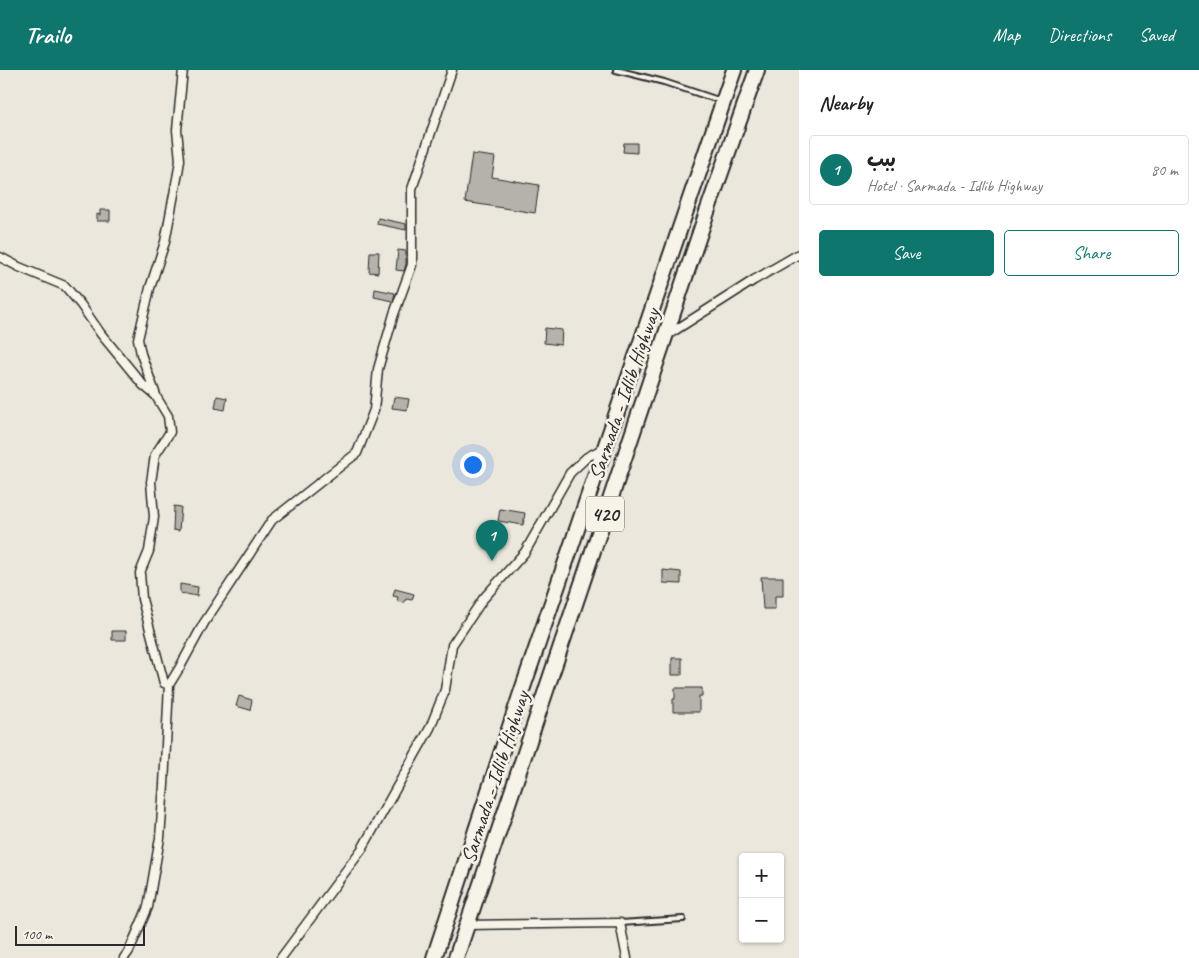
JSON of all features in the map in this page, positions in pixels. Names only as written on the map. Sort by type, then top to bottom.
[{"type":"highway","name":"Sarmada - Idlib Highway","points":[[434,958],[520,696],[734,70]]},
{"type":"highway","name":"Sarmada - Idlib Highway","points":[[456,958],[706,214],[757,70]]},
{"type":"highway","points":[[687,208],[706,214]]},
{"type":"highway","points":[[520,696],[541,702]]},
{"type":"street","points":[[169,685],[164,683],[142,599],[140,573],[148,550],[154,517],[151,482],[156,455],[170,432],[168,416],[157,398],[141,354],[138,338],[150,288],[165,242],[179,166],[176,130],[183,70]]},
{"type":"street","points":[[124,958],[129,951],[148,907],[160,838],[169,685],[204,623],[272,520],[357,453],[374,410],[378,369],[394,314],[412,265],[412,189],[452,70]]},
{"type":"street","points":[[665,337],[754,280],[799,254]]},
{"type":"street","points":[[0,257],[65,286],[101,334],[143,385],[157,398]]},
{"type":"street","points":[[281,958],[362,849],[430,728],[445,690],[452,645],[483,598],[524,552],[570,473],[587,457],[605,447]]},
{"type":"street","points":[[466,926],[620,923],[627,958]]},
{"type":"lane","points":[[616,70],[664,82],[723,102]]},
{"type":"lane","points":[[620,923],[683,919]]},
{"type":"building","points":[[624,143],[637,143],[637,153],[623,152]]},
{"type":"building","points":[[472,154],[495,157],[492,177],[539,185],[535,213],[465,202]]},
{"type":"building","points":[[100,210],[110,210],[110,221],[97,221],[97,214],[100,215]]},
{"type":"building","points":[[378,218],[406,224],[406,230],[377,224]]},
{"type":"building","points":[[398,250],[406,251],[404,271],[396,270]]},
{"type":"building","points":[[370,252],[379,252],[378,273],[369,272]]},
{"type":"building","points":[[375,289],[395,293],[393,301],[374,297]]},
{"type":"building","points":[[545,328],[562,330],[561,345],[544,343]]},
{"type":"building","points":[[217,396],[227,398],[225,410],[215,408]]},
{"type":"building","points":[[394,397],[409,399],[407,410],[392,408]]},
{"type":"building","points":[[174,506],[181,507],[179,531],[173,530]]},
{"type":"building","points":[[500,509],[525,513],[523,525],[498,521]]},
{"type":"building","points":[[663,570],[681,572],[681,584],[663,583]]},
{"type":"building","points":[[761,577],[783,577],[783,596],[775,596],[775,609],[763,609]]},
{"type":"building","points":[[180,584],[198,587],[197,596],[180,593]]},
{"type":"building","points":[[395,589],[414,594],[412,600],[406,599],[404,603],[397,601],[398,597],[393,596]]},
{"type":"building","points":[[112,631],[126,631],[126,640],[112,640]]},
{"type":"building","points":[[672,658],[682,658],[682,675],[672,675]]},
{"type":"building","points":[[675,688],[702,688],[702,696],[699,696],[699,712],[673,712]]},
{"type":"building","points":[[239,696],[252,700],[250,710],[236,706]]},
{"type":"place","name":"ببب","points":[[492,561]]}]
